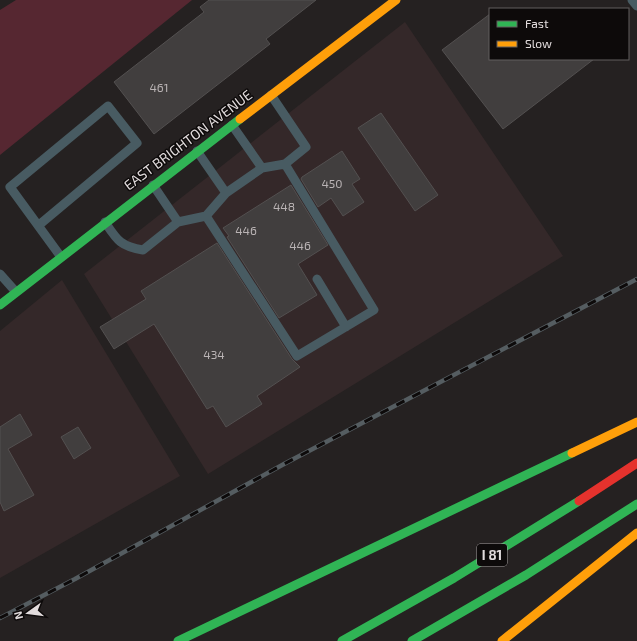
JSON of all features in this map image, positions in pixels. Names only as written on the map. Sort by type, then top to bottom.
[{"type":"main road","name":"EAST BRIGHTON AVENUE","points":[[0,305],[232,124],[396,0]]},
{"type":"main road","points":[[178,641],[637,422]]},
{"type":"main road","name":"I 81","points":[[342,641],[524,536],[637,463]]},
{"type":"main road","name":"I 81","points":[[412,641],[454,618],[559,555],[637,504]]},
{"type":"main road","points":[[502,641],[637,533]]},
{"type":"lane","points":[[632,0],[637,6]]},
{"type":"lane","points":[[105,222],[117,241],[128,248],[143,250],[178,222],[206,216],[226,193],[262,168],[285,164],[306,147],[271,95]]},
{"type":"lane","points":[[39,225],[136,143],[108,106],[10,187],[39,225],[60,257]]},
{"type":"lane","points":[[232,124],[262,168]]},
{"type":"lane","points":[[197,151],[226,193]]},
{"type":"lane","points":[[206,216],[297,356],[374,310],[285,164]]},
{"type":"lane","points":[[153,185],[178,222]]},
{"type":"lane","points":[[0,274],[16,292]]},
{"type":"lane","points":[[317,278],[346,327]]},
{"type":"shaded area","points":[[16,0],[192,0],[0,155],[0,10]]},
{"type":"shaded area","points":[[405,22],[563,256],[208,474],[84,274]]},
{"type":"shaded area","points":[[62,280],[180,476],[0,578],[0,331]]},
{"type":"building","points":[[209,0],[316,0],[266,39],[270,44],[154,134],[114,82],[204,12],[200,7]]},
{"type":"building","points":[[489,15],[489,60],[593,60],[503,129],[442,50]]},
{"type":"building","points":[[381,113],[438,195],[415,211],[358,128]]},
{"type":"building","points":[[342,151],[360,179],[352,184],[364,202],[343,216],[331,198],[318,207],[301,179]]},
{"type":"building","points":[[291,185],[328,245],[298,264],[317,295],[279,318],[227,237],[229,236],[223,228]]},
{"type":"building","points":[[217,243],[292,359],[300,367],[257,396],[262,404],[226,427],[213,406],[207,409],[154,324],[114,349],[100,327],[146,299],[141,291]]},
{"type":"building","points":[[20,414],[32,435],[8,449],[34,495],[4,511],[0,502],[0,427]]},
{"type":"building","points":[[78,427],[91,448],[74,459],[61,437]]},
{"type":"railway","points":[[0,618],[75,579],[284,464],[637,279]]},
{"type":"traffic: fast","points":[[0,305],[240,119]]},
{"type":"traffic: fast","points":[[178,641],[572,453]]},
{"type":"traffic: fast","points":[[342,641],[454,578],[579,501]]},
{"type":"traffic: fast","points":[[412,641],[526,575],[637,504]]},
{"type":"traffic: slow","points":[[240,119],[396,0]]},
{"type":"traffic: slow","points":[[572,453],[637,422]]},
{"type":"traffic: slow","points":[[502,641],[637,533]]},
{"type":"traffic: jam","points":[[579,501],[637,463]]}]
